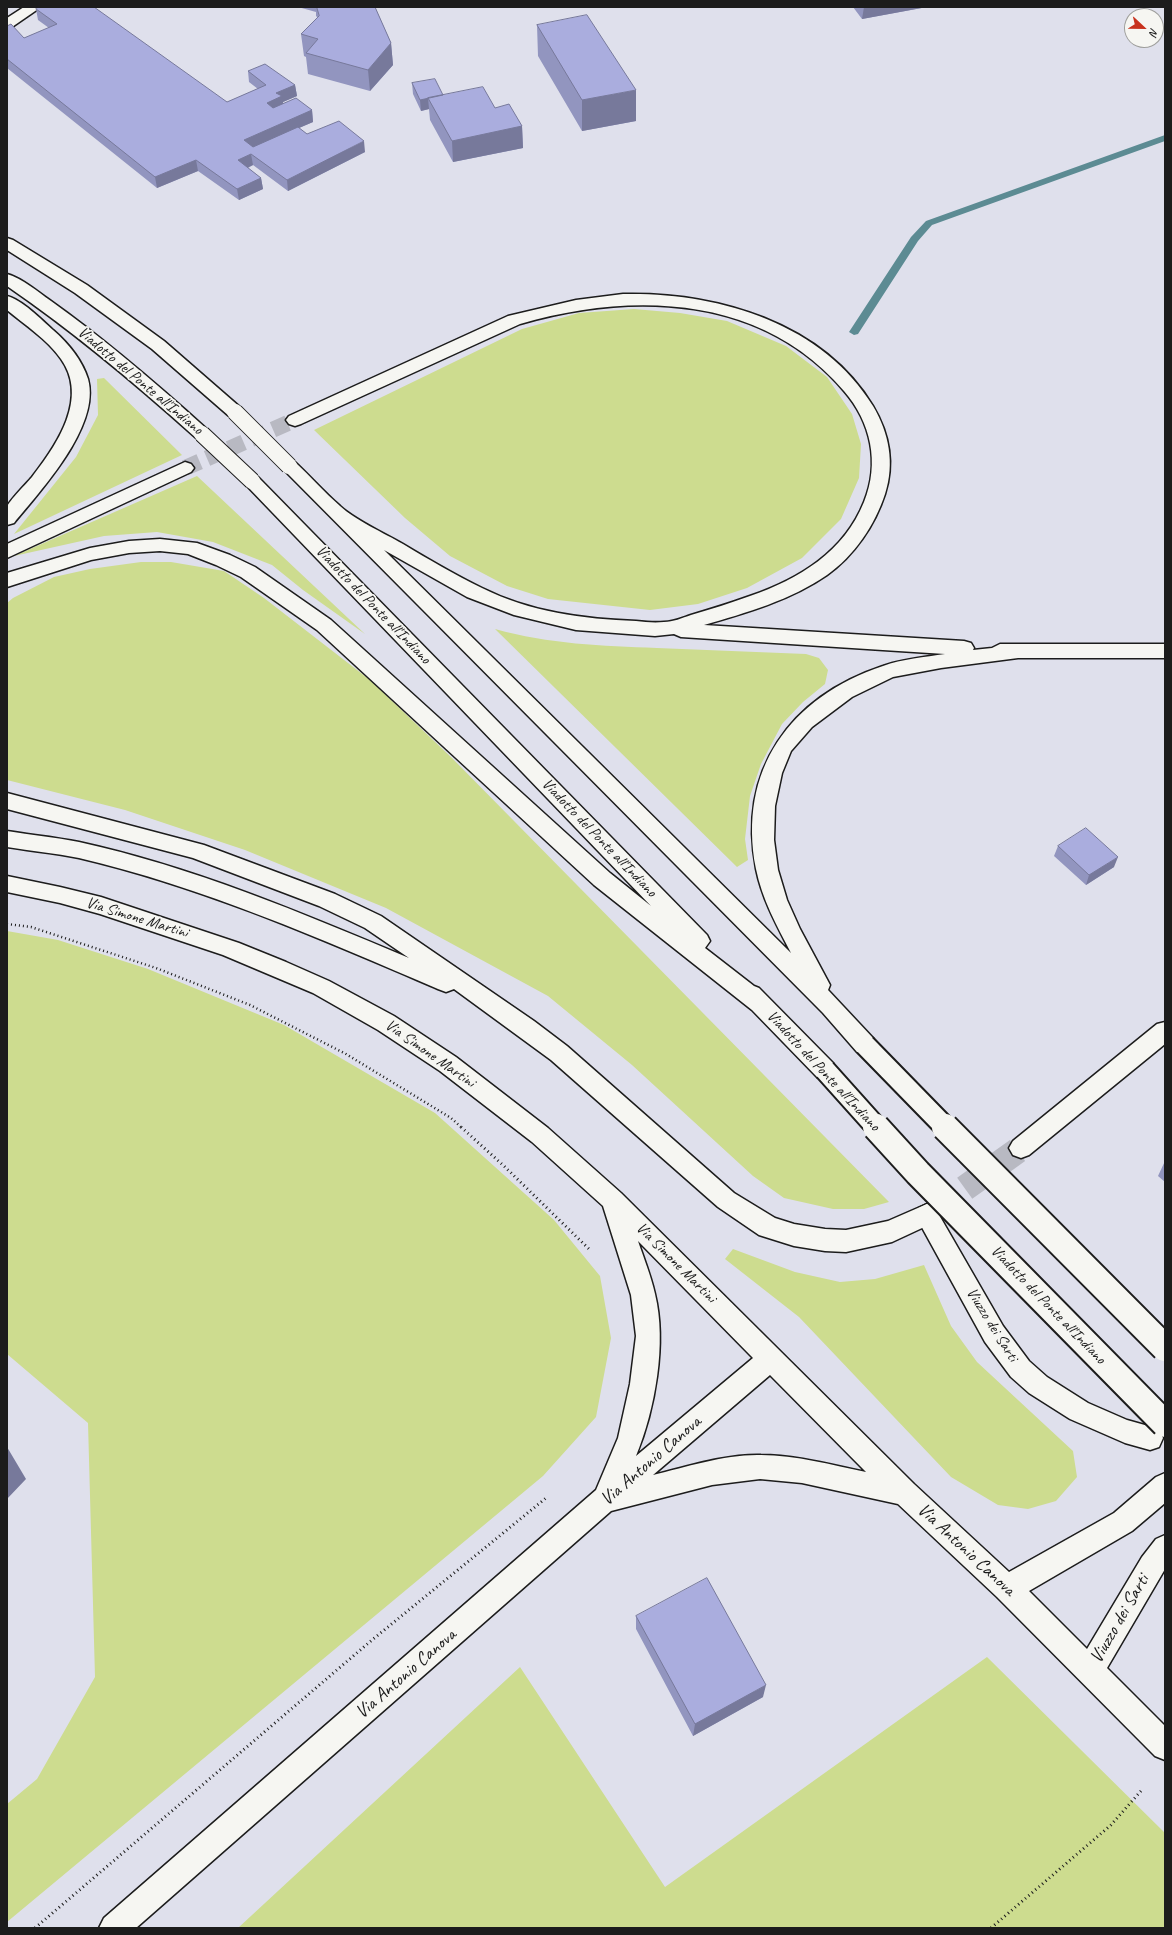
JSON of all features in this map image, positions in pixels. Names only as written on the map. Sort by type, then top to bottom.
[{"type":"main road","points":[[7,24],[34,7]]},
{"type":"main road","points":[[7,243],[81,289],[158,345],[235,412],[831,1007],[865,1045],[1165,1348]]},
{"type":"main road","name":"Viadotto del Ponte all'Indiano","points":[[7,279],[40,300],[110,354],[202,434],[252,481],[825,1070],[918,1173],[1157,1431]]},
{"type":"main road","points":[[295,420],[514,320],[560,308],[637,299],[673,301],[737,315],[780,332],[826,361],[846,380],[865,408],[873,422],[881,453],[881,474],[876,494],[865,519],[851,541],[836,558],[820,571],[770,597],[668,629]]},
{"type":"main road","points":[[7,301],[58,345],[70,359],[78,376],[80,393],[78,414],[72,432],[48,468],[7,519]]},
{"type":"main road","points":[[7,552],[185,468]]},
{"type":"main road","points":[[7,502],[31,489]]},
{"type":"main road","points":[[335,512],[480,596],[508,607],[547,619],[579,625],[614,628],[668,629],[1015,652],[1165,651]]},
{"type":"main road","points":[[9,581],[50,565],[90,554],[123,548],[160,545],[190,548],[223,560],[248,572],[324,625],[419,710],[602,879],[761,1004]]},
{"type":"main road","points":[[831,1007],[780,912],[766,870],[762,822],[770,782],[784,747],[799,730],[828,703],[863,683],[890,671],[938,661],[1015,652]]},
{"type":"main road","points":[[7,800],[197,851],[327,900],[373,922],[393,934],[480,997]]},
{"type":"main road","points":[[7,839],[78,850],[180,878],[314,927],[480,997]]},
{"type":"main road","name":"Via Simone Martini","points":[[7,884],[74,899],[169,927],[231,949],[321,987],[386,1023],[448,1064],[540,1135],[613,1200],[771,1358]]},
{"type":"main road","name":"Viuzzo dei Sarti","points":[[480,997],[526,1028],[559,1053],[726,1200],[768,1227],[794,1235],[825,1240],[846,1240],[870,1237],[892,1231],[927,1215],[994,1334],[1020,1369],[1038,1385],[1079,1411],[1125,1431],[1157,1431]]},
{"type":"main road","points":[[1021,1148],[1165,1031]]},
{"type":"main road","points":[[605,1500],[631,1438],[644,1384],[648,1336],[643,1295],[613,1200]]},
{"type":"main road","name":"Via Antonio Canova","points":[[114,1928],[605,1500],[771,1358],[905,1493],[1007,1588],[1165,1746]]},
{"type":"main road","points":[[605,1500],[712,1473],[760,1467],[802,1471],[905,1493]]},
{"type":"main road","points":[[1007,1588],[1123,1522],[1165,1486]]},
{"type":"main road","name":"Viuzzo dei Sarti","points":[[1090,1671],[1151,1566],[1165,1548]]},
{"type":"path","points":[[7,924],[31,927],[156,968],[250,1005],[346,1054],[451,1118],[585,1243],[594,1254]]},
{"type":"path","points":[[35,1928],[372,1640],[551,1494]]},
{"type":"path","points":[[991,1928],[1111,1825],[1141,1791]]},
{"type":"green space","points":[[634,309],[680,313],[727,321],[786,346],[827,377],[852,414],[861,444],[859,478],[841,519],[802,558],[747,588],[698,604],[650,610],[548,599],[507,586],[450,556],[405,518],[314,430],[522,329],[579,313]]},
{"type":"green space","points":[[104,378],[182,455],[14,534],[76,457],[98,415],[97,379]]},
{"type":"green space","points":[[197,476],[365,634],[303,590],[272,565],[213,542],[157,532],[104,536],[14,556]]},
{"type":"green space","points":[[141,562],[171,562],[224,571],[264,598],[370,680],[452,758],[889,1202],[864,1209],[833,1209],[784,1198],[753,1176],[632,1065],[548,996],[386,908],[245,850],[125,810],[7,780],[7,603],[13,598],[54,577],[90,569]]},
{"type":"green space","points":[[495,629],[535,638],[576,643],[806,654],[819,658],[828,670],[825,684],[803,702],[782,724],[761,764],[750,796],[745,839],[748,860],[737,867]]},
{"type":"green space","points":[[7,931],[58,940],[148,969],[284,1025],[435,1113],[554,1220],[600,1276],[611,1338],[596,1417],[543,1476],[7,1922],[7,1804],[37,1779],[95,1677],[88,1423],[7,1354]]},
{"type":"green space","points":[[733,1249],[795,1272],[840,1282],[875,1279],[924,1265],[951,1326],[977,1362],[1073,1451],[1077,1477],[1056,1501],[1028,1509],[998,1505],[951,1477],[799,1317],[725,1259]]},
{"type":"green space","points":[[987,1657],[1165,1833],[1165,1928],[238,1928],[520,1667],[665,1887]]},
{"type":"building","points":[[39,7],[94,7],[227,102],[266,85],[248,71],[265,64],[295,85],[276,93],[282,96],[267,103],[273,108],[296,98],[312,110],[244,140],[253,147],[298,127],[307,134],[339,121],[364,141],[287,180],[251,154],[238,160],[261,178],[237,189],[196,160],[155,177],[7,59],[7,26],[11,24],[24,38],[57,24],[36,9]]},
{"type":"building","points":[[317,7],[375,7],[391,43],[368,70],[306,53],[318,39],[301,34],[319,16]]},
{"type":"building","points":[[587,15],[636,90],[582,100],[537,25]]},
{"type":"building","points":[[435,79],[443,95],[420,100],[412,83]]},
{"type":"building","points":[[483,87],[495,108],[509,104],[522,126],[452,141],[428,98]]},
{"type":"building","points":[[1086,828],[1118,857],[1089,875],[1058,846]]},
{"type":"building","points":[[707,1578],[766,1685],[695,1724],[636,1616]]},
{"type":"waterway","points":[[854,332],[914,239],[929,223],[1165,138]]},
{"type":"tunnel","points":[[185,468],[295,420]]},
{"type":"tunnel","points":[[933,1211],[1021,1148]]}]
